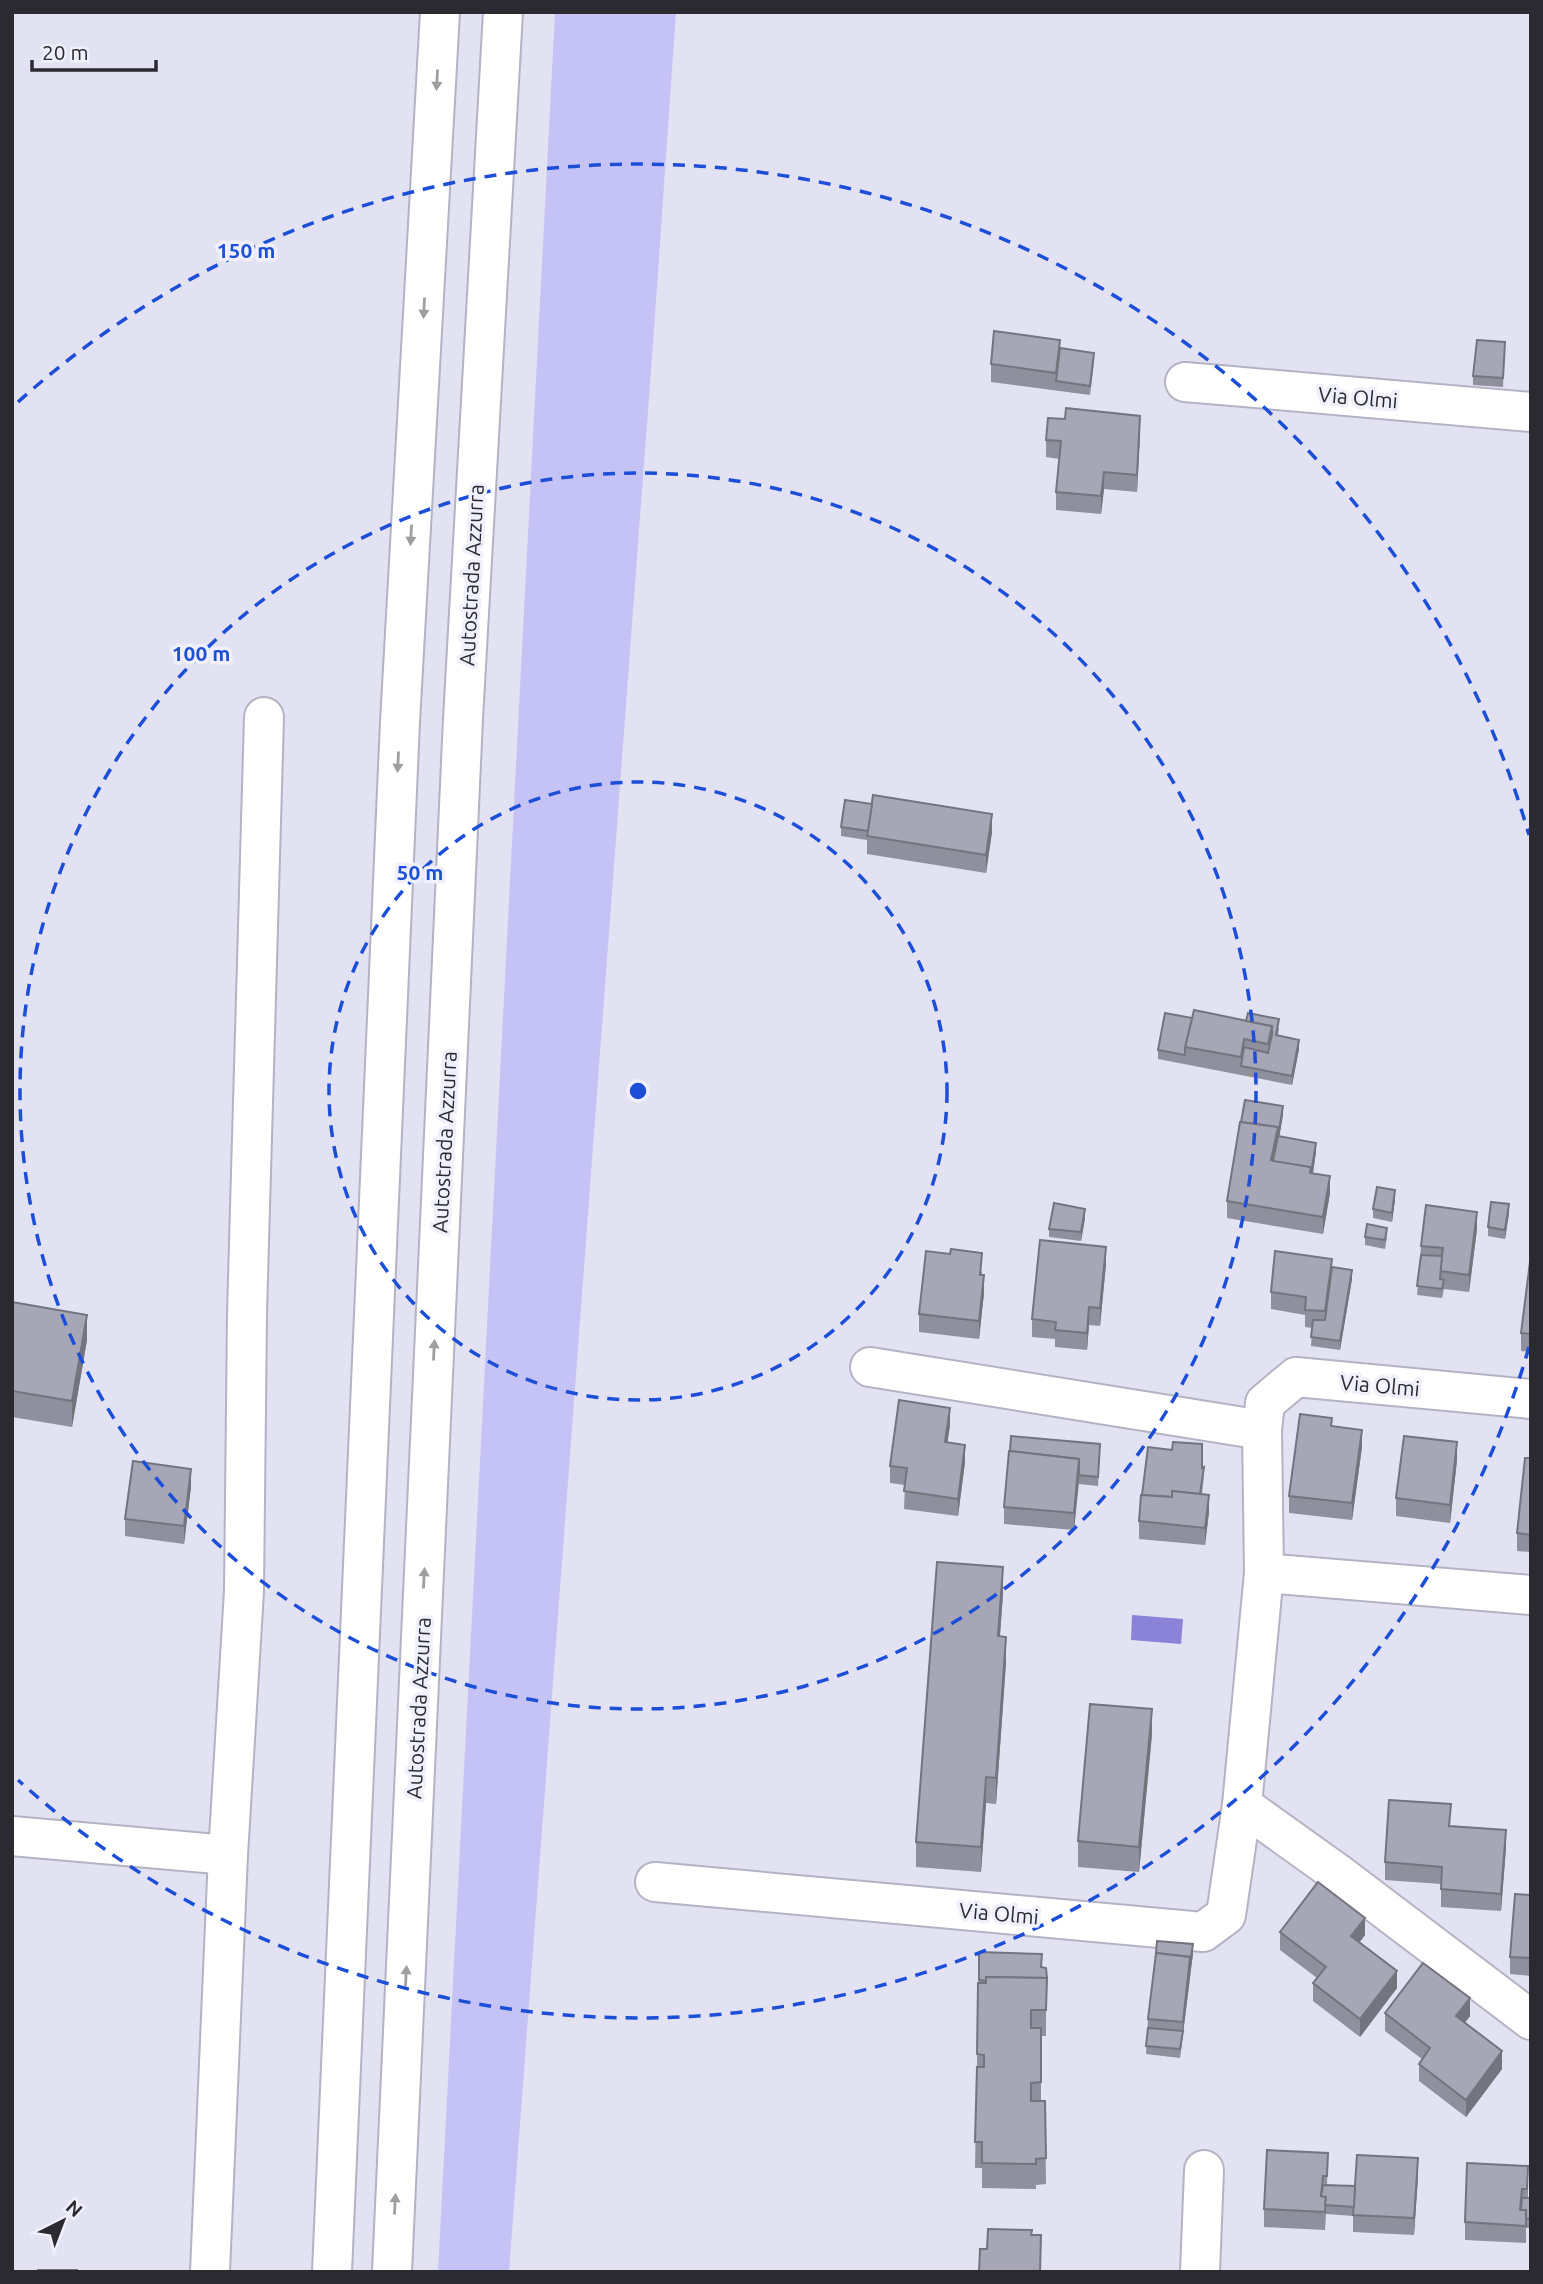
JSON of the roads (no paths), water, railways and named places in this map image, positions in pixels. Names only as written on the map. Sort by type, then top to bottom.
[{"type":"main road","points":[[332,2272],[400,736],[440,12]]},
{"type":"main road","name":"Autostrada Azzurra","points":[[392,2272],[462,733],[503,12]]},
{"type":"main road","name":"Via Olmi","points":[[1185,382],[1531,412]]},
{"type":"main road","points":[[210,2272],[228,1855],[244,1591],[247,1313],[264,717]]},
{"type":"main road","points":[[870,1367],[1262,1430]]},
{"type":"main road","name":"Via Olmi","points":[[655,1882],[1203,1932],[1226,1915],[1242,1805],[1264,1573],[1262,1430],[1265,1403],[1296,1377],[1531,1399]]},
{"type":"main road","points":[[1264,1573],[1531,1595]]},
{"type":"main road","points":[[1242,1805],[1337,1873],[1531,2020]]},
{"type":"main road","points":[[12,1836],[228,1855]]},
{"type":"main road","points":[[1200,2272],[1203,2170]]}]
